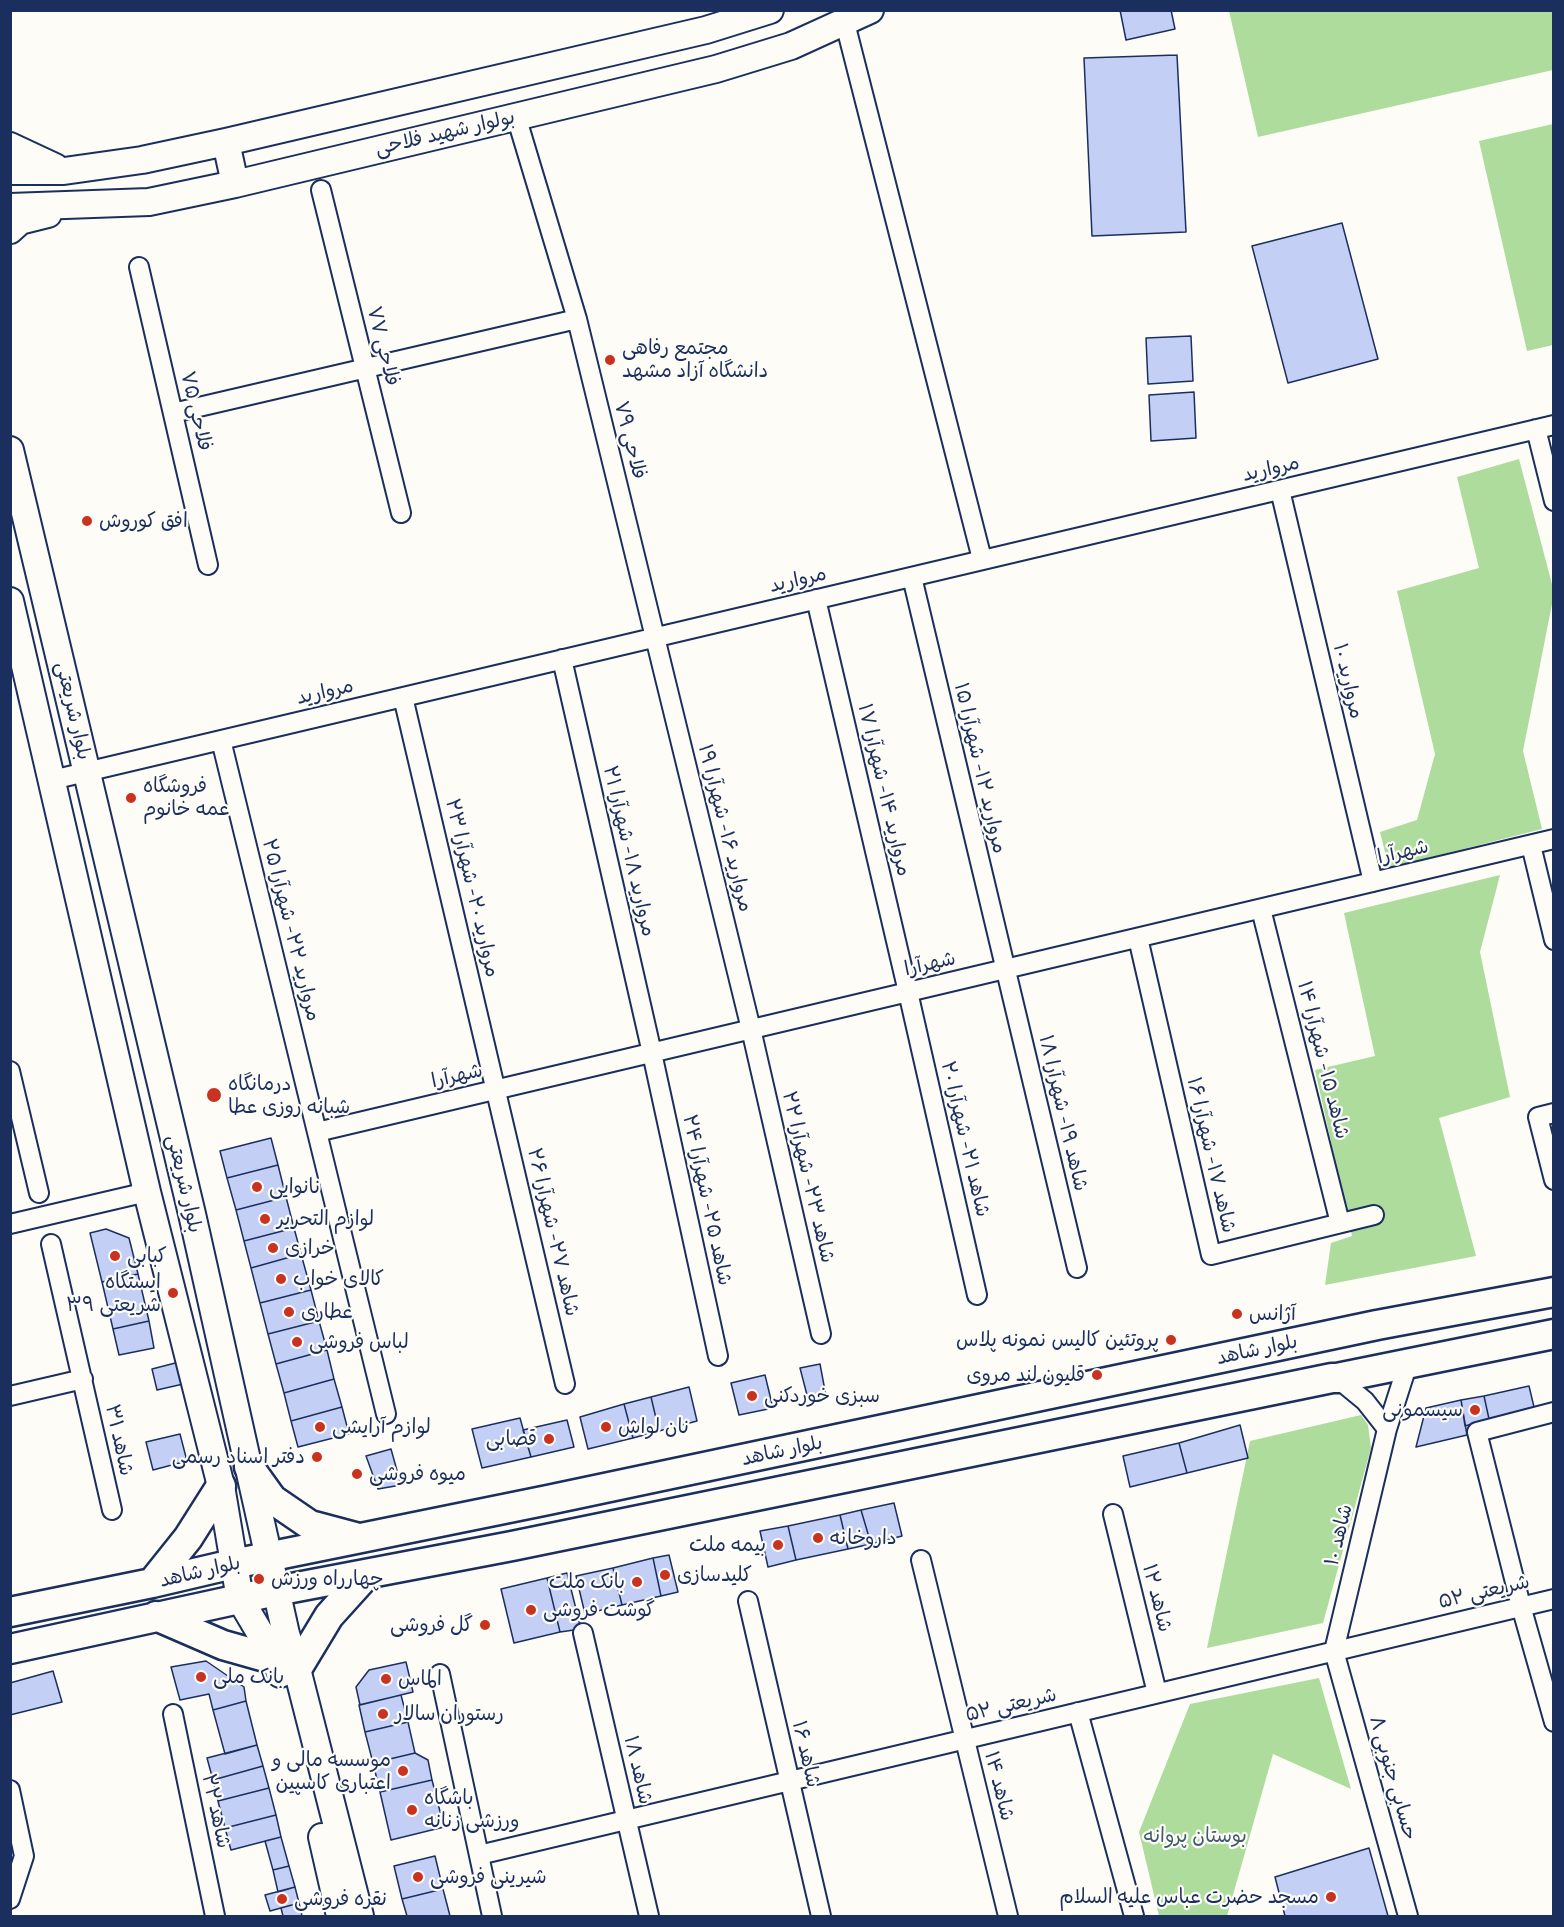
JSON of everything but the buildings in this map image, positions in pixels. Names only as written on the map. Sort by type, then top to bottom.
[{"type":"main road","name":"بولوار شهید فلاحی","points":[[10,171],[64,171],[141,160],[226,142],[706,30],[770,10]]},
{"type":"main road","name":"بولوار شهید فلاحی","points":[[10,207],[149,202],[235,184],[716,69],[791,46],[870,10]]},
{"type":"main road","points":[[226,142],[235,184]]},
{"type":"main road","points":[[10,146],[64,171]]},
{"type":"main road","points":[[10,230],[20,221],[75,206]]},
{"type":"main road","name":"بلوار شریعتی","points":[[10,450],[249,1467],[286,1634],[287,1664],[340,1917]]},
{"type":"main road","name":"بلوار شریعتی","points":[[10,601],[147,1192],[221,1486],[240,1599],[287,1664],[360,1917]]},
{"type":"main road","name":"بلوار شاهد","points":[[10,1612],[1377,1325],[1554,1292]]},
{"type":"main road","name":"بلوار شاهد","points":[[10,1649],[276,1591],[366,1575],[1554,1334]]},
{"type":"main road","points":[[249,1467],[272,1499],[310,1525],[360,1539]]},
{"type":"main road","points":[[152,1583],[188,1538],[221,1486]]},
{"type":"main road","points":[[156,1616],[223,1645],[287,1664],[366,1575]]},
{"type":"street","points":[[844,23],[981,559]]},
{"type":"street","name":"فلاحی ۷۹","points":[[516,116],[577,319],[656,637]]},
{"type":"street","name":"فلاحی ۷۷","points":[[321,190],[400,513]]},
{"type":"street","name":"فلاحی ۷۵","points":[[139,267],[208,565]]},
{"type":"street","points":[[173,413],[577,319]]},
{"type":"street","points":[[1545,427],[1554,501]]},
{"type":"street","name":"مروارید","points":[[52,780],[1545,427]]},
{"type":"street","name":"مروارید ۱۰","points":[[1280,490],[1373,882]]},
{"type":"street","name":"مروارید ۱۲- شهرآرا ۱۵","points":[[912,577],[1005,969]]},
{"type":"street","name":"مروارید ۱۴- شهرآرا ۱۷","points":[[816,599],[908,992]]},
{"type":"street","name":"مروارید ۱۶- شهرآرا ۱۹","points":[[656,637],[751,1029]]},
{"type":"street","name":"مروارید ۱۸- شهرآرا ۲۱","points":[[562,659],[652,1053]]},
{"type":"street","name":"مروارید ۲۰- شهرآرا ۲۳","points":[[403,697],[496,1089]]},
{"type":"street","name":"مروارید ۲۲- شهرآرا ۲۵","points":[[221,740],[386,1414]]},
{"type":"street","name":"شهرآرا","points":[[317,1132],[1554,839]]},
{"type":"street","points":[[1531,845],[1554,940]]},
{"type":"street","name":"شاهد ۱۵- شهرآرا ۱۴","points":[[1261,909],[1340,1223]]},
{"type":"street","name":"شاهد ۱۷- شهرآرا ۱۶","points":[[1138,938],[1211,1255],[1374,1215]]},
{"type":"street","name":"شاهد ۱۹- شهرآرا ۱۸","points":[[1005,969],[1077,1268]]},
{"type":"street","name":"شاهد ۲۱- شهرآرا ۲۰","points":[[908,992],[977,1295]]},
{"type":"street","name":"شاهد ۲۳- شهرآرا ۲۲","points":[[751,1029],[821,1334]]},
{"type":"street","name":"شاهد ۲۵- شهرآرا ۲۴","points":[[652,1053],[718,1356]]},
{"type":"street","points":[[10,1071],[39,1193]]},
{"type":"street","name":"شاهد ۲۷- شهرآرا ۲۶","points":[[496,1089],[566,1384]]},
{"type":"street","points":[[1554,1113],[1538,1117],[1554,1180]]},
{"type":"street","points":[[10,1224],[147,1192]]},
{"type":"street","name":"شاهد ۳۱","points":[[51,1244],[112,1510]]},
{"type":"street","name":"شاهد ۱۰","points":[[1334,1651],[1387,1429],[1408,1364]]},
{"type":"street","points":[[1337,1378],[1365,1401],[1387,1429]]},
{"type":"street","points":[[10,1396],[83,1379]]},
{"type":"street","points":[[1554,1412],[1477,1432],[1521,1606],[1554,1722]]},
{"type":"street","name":"شاهد ۱۲","points":[[1113,1514],[1157,1693]]},
{"type":"street","name":"شاهد ۱۴","points":[[921,1560],[1008,1917]]},
{"type":"street","name":"شریعتی ۵۲","points":[[479,1855],[1554,1599]]},
{"type":"street","name":"شاهد ۱۶","points":[[748,1601],[821,1917]]},
{"type":"street","name":"شاهد ۱۸","points":[[583,1633],[649,1917]]},
{"type":"street","name":"حسابی جنوبی ۸","points":[[1334,1651],[1408,1917]]},
{"type":"street","points":[[440,1674],[492,1917]]},
{"type":"street","points":[[1078,1712],[1134,1917]]},
{"type":"street","name":"شاهد ۲۲","points":[[174,1714],[215,1917]]},
{"type":"street","points":[[10,1790],[24,1856],[10,1899]]},
{"type":"green space","points":[[1229,11],[1553,11],[1553,70],[1258,137]]},
{"type":"green space","points":[[1553,124],[1553,345],[1527,351],[1479,141]]},
{"type":"green space","points":[[1519,459],[1553,588],[1553,599],[1523,751],[1542,829],[1389,868],[1380,832],[1417,820],[1435,754],[1397,591],[1479,568],[1457,477]]},
{"type":"green space","points":[[1500,875],[1480,952],[1510,1097],[1439,1118],[1476,1256],[1325,1285],[1331,1243],[1352,1236],[1315,1070],[1375,1056],[1344,913]]},
{"type":"green space","points":[[1361,1415],[1368,1425],[1371,1448],[1323,1623],[1207,1648],[1250,1441]]},
{"type":"green space","name":"بوستان پروانه","points":[[1319,1678],[1351,1789],[1273,1754],[1227,1916],[1159,1916],[1139,1832],[1190,1704]]},
{"type":"place","name":"مجتمع رفاهی دانشگاه آزاد مشهد","points":[[610,360]]},
{"type":"place","name":"افق کوروش","points":[[87,521]]},
{"type":"place","name":"فروشگاه عمه خانوم","points":[[131,798]]},
{"type":"place","name":"درمانگاه شبانه روزی عطا","points":[[214,1095]]},
{"type":"place","name":"نانوایی","points":[[257,1187]]},
{"type":"place","name":"لوازم التحریر","points":[[265,1219]]},
{"type":"place","name":"خرازی","points":[[273,1248]]},
{"type":"place","name":"کبابی","points":[[115,1256]]},
{"type":"place","name":"کالای خواب","points":[[281,1279]]},
{"type":"place","name":"ایستگاه شریعتی ۳۹","points":[[173,1293]]},
{"type":"place","name":"عطاری","points":[[289,1312]]},
{"type":"place","name":"آژانس","points":[[1237,1314]]},
{"type":"place","name":"پروتئین کالیس نمونه پلاس","points":[[1171,1340]]},
{"type":"place","name":"لباس فروشی","points":[[297,1342]]},
{"type":"place","name":"قلیون لند مروی","points":[[1097,1375]]},
{"type":"place","name":"سبزی خوردکنی","points":[[752,1396]]},
{"type":"place","name":"سیسمونی","points":[[1475,1410]]},
{"type":"place","name":"لوازم آرایشی","points":[[320,1427]]},
{"type":"place","name":"نان لواش","points":[[606,1427]]},
{"type":"place","name":"قصابی","points":[[549,1439]]},
{"type":"place","name":"دفتر اسناد رسمی","points":[[317,1457]]},
{"type":"place","name":"میوه فروشی","points":[[357,1474]]},
{"type":"place","name":"داروخانه","points":[[818,1538]]},
{"type":"place","name":"بیمه ملت","points":[[778,1545]]},
{"type":"place","name":"کلیدسازی","points":[[665,1575]]},
{"type":"place","name":"چهارراه ورزش","points":[[259,1579]]},
{"type":"place","name":"بانک ملت","points":[[637,1582]]},
{"type":"place","name":"گوشت فروشی","points":[[531,1610]]},
{"type":"place","name":"گل فروشی","points":[[485,1625]]},
{"type":"place","name":"بانک ملی","points":[[201,1677]]},
{"type":"place","name":"الماس","points":[[386,1679]]},
{"type":"place","name":"رستوران سالار","points":[[383,1714]]},
{"type":"place","name":"موسسه مالی و اعتباری کاسپین","points":[[403,1771]]},
{"type":"place","name":"باشگاه ورزشی زنانه","points":[[412,1810]]},
{"type":"place","name":"شیرینی فروشی","points":[[418,1877]]},
{"type":"place","name":"مسجد حضرت عباس علیه السلام","points":[[1331,1897]]},
{"type":"place","name":"نقره فروشی","points":[[282,1899]]}]
